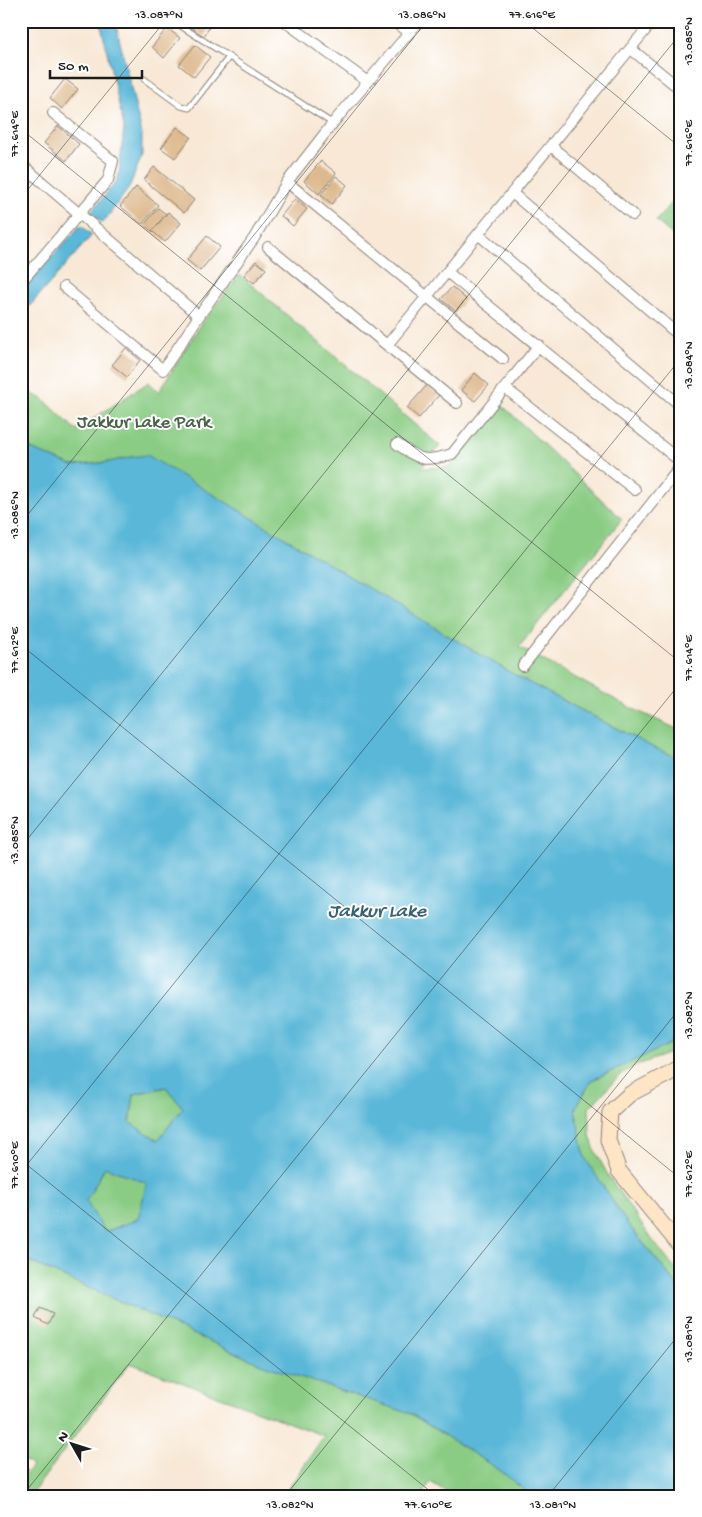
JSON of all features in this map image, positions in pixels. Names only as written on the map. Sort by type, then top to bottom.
[{"type":"street","points":[[284,21],[368,82]]},
{"type":"street","points":[[394,21],[409,33]]},
{"type":"street","points":[[64,287],[163,370],[254,238],[287,182],[333,123],[419,21]]},
{"type":"street","points":[[387,345],[653,21]]},
{"type":"street","points":[[631,49],[674,84]]},
{"type":"street","points":[[21,282],[108,180],[113,161],[53,113]]},
{"type":"street","points":[[550,146],[633,214]]},
{"type":"street","points":[[21,164],[199,316]]},
{"type":"street","points":[[287,182],[503,359]]},
{"type":"street","points":[[512,193],[681,336]]},
{"type":"street","points":[[478,234],[681,406]]},
{"type":"street","points":[[268,247],[457,402]]},
{"type":"street","points":[[447,272],[539,345],[681,464],[523,666]]},
{"type":"street","points":[[397,444],[416,457],[433,460],[452,454],[539,345]]},
{"type":"street","points":[[505,388],[635,490]]},
{"type":"street","points":[[681,1067],[630,1094],[610,1112],[608,1140],[619,1171],[681,1247]]},
{"type":"lane","points":[[173,21],[333,123]]},
{"type":"lane","points":[[144,78],[181,106],[189,108],[229,57]]},
{"type":"lane","points":[[21,1466],[25,1468],[21,1474]]},
{"type":"green space","points":[[681,192],[681,242],[656,221]]},
{"type":"green space","name":"Jakkur Lake Park","points":[[240,275],[440,446],[421,468],[448,467],[502,405],[622,519],[519,647],[627,706],[681,731],[681,759],[652,747],[516,676],[224,502],[131,457],[109,462],[72,466],[21,445],[21,389],[43,399],[76,430],[149,382],[159,392],[200,325]]},
{"type":"green space","points":[[681,1039],[681,1049],[635,1066],[620,1075],[589,1108],[590,1135],[595,1151],[609,1177],[651,1238],[681,1277],[681,1290],[627,1223],[584,1158],[575,1109],[592,1080]]},
{"type":"green space","points":[[166,1087],[183,1108],[158,1140],[130,1124],[134,1094]]},
{"type":"green space","points":[[105,1167],[147,1183],[138,1219],[105,1232],[85,1201]]},
{"type":"green space","points":[[21,1258],[261,1364],[411,1414],[501,1471],[531,1496],[454,1496],[430,1482],[422,1496],[283,1496],[324,1436],[130,1363],[30,1496],[21,1496],[21,1481],[32,1466],[21,1458],[21,1333],[30,1324],[21,1315]]},
{"type":"water","points":[[100,21],[115,21],[142,134],[142,155],[129,188],[103,223],[90,213],[116,182],[119,172],[124,127]]},
{"type":"water","points":[[81,225],[92,235],[21,316],[21,290]]},
{"type":"water","name":"Jakkur Lake","points":[[21,445],[72,466],[147,455],[516,676],[652,747],[681,759],[681,1039],[592,1080],[575,1109],[585,1158],[627,1223],[681,1290],[681,1496],[531,1496],[501,1471],[411,1414],[261,1364],[21,1258]],"holes":[[[166,1087],[183,1108],[158,1140],[130,1123],[134,1094]],[[105,1167],[147,1183],[138,1219],[105,1232],[86,1201]]]},
{"type":"building","points":[[188,21],[213,21],[204,36],[186,24]]},
{"type":"building","points":[[167,28],[180,38],[164,58],[152,47]]},
{"type":"building","points":[[195,45],[210,57],[194,77],[179,65]]},
{"type":"building","points":[[65,79],[78,89],[62,109],[50,98]]},
{"type":"building","points":[[58,126],[79,144],[66,161],[44,143]]},
{"type":"building","points":[[177,127],[191,137],[175,158],[161,148]]},
{"type":"building","points":[[321,161],[336,173],[319,194],[304,181]]},
{"type":"building","points":[[154,167],[194,200],[184,213],[144,180]]},
{"type":"building","points":[[336,176],[347,185],[332,204],[321,195]]},
{"type":"building","points":[[136,187],[158,205],[142,224],[120,206]]},
{"type":"building","points":[[295,199],[307,209],[293,226],[281,216]]},
{"type":"building","points":[[158,208],[166,214],[152,231],[144,225]]},
{"type":"building","points":[[168,212],[181,223],[165,242],[152,231]]},
{"type":"building","points":[[207,236],[220,247],[200,271],[187,260]]},
{"type":"building","points":[[256,261],[266,269],[254,283],[244,275]]},
{"type":"building","points":[[452,287],[466,299],[456,311],[441,299]]},
{"type":"building","points":[[126,348],[140,360],[127,377],[112,365]]},
{"type":"building","points":[[475,373],[489,385],[475,401],[461,390]]},
{"type":"building","points":[[427,385],[439,395],[419,418],[407,408]]},
{"type":"building","points":[[21,1308],[30,1315],[21,1327]]},
{"type":"building","points":[[40,1308],[53,1314],[48,1325],[35,1318]]}]
